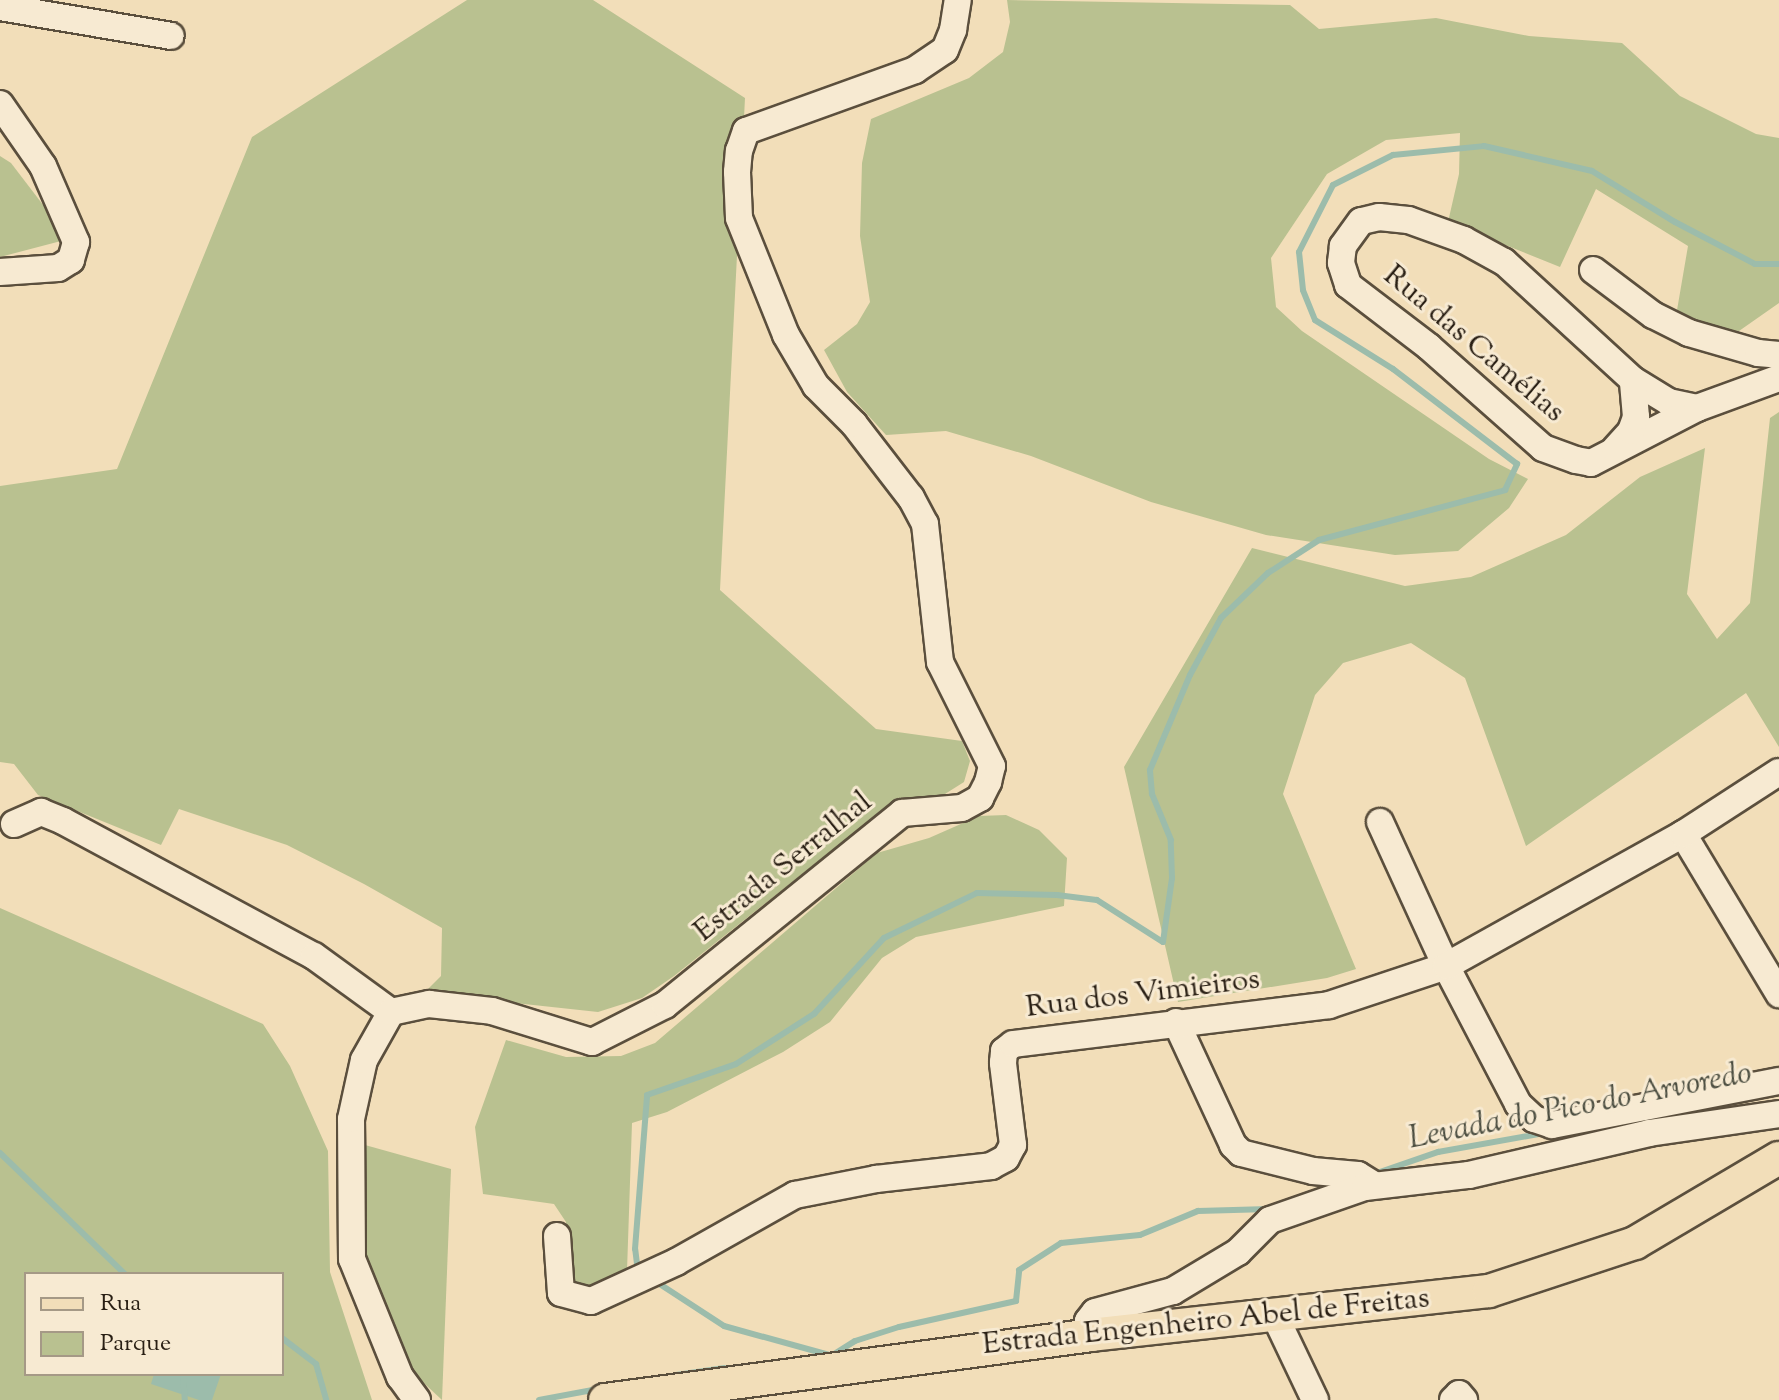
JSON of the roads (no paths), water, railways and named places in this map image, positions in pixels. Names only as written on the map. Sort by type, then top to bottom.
[{"type":"main road","name":"Estrada Engenheiro Abel de Freitas","points":[[605,1400],[1090,1335],[1489,1291],[1635,1243],[1779,1158]]},
{"type":"street","name":"Estrada Serralhal","points":[[391,1012],[429,1004],[492,1011],[592,1042],[665,1005],[902,813],[962,808],[980,798],[992,766],[940,662],[925,524],[911,498],[854,424],[816,386],[786,335],[739,218],[737,172],[739,151],[746,131],[915,70],[945,50],[953,30],[958,0]]},
{"type":"street","points":[[0,7],[171,36]]},
{"type":"street","points":[[0,104],[43,166],[76,242],[71,260],[58,268],[0,272]]},
{"type":"street","name":"Rua das Camélias","points":[[1697,408],[1669,402],[1633,380],[1504,262],[1464,240],[1408,220],[1379,217],[1361,221],[1343,246],[1341,263],[1348,285],[1429,347],[1543,448],[1591,463],[1697,408],[1779,378]]},
{"type":"street","points":[[1593,270],[1653,315],[1689,333],[1758,353],[1779,355]]},
{"type":"street","points":[[1615,449],[1631,431],[1636,417],[1633,380]]},
{"type":"street","name":"Rua dos Vimieiros","points":[[557,1236],[561,1293],[591,1301],[676,1262],[795,1195],[876,1179],[991,1166],[1006,1158],[1013,1145],[1003,1063],[1004,1051],[1013,1044],[1329,1005],[1446,966],[1683,834],[1779,772]]},
{"type":"street","points":[[14,824],[41,812],[63,821],[314,956],[391,1012],[364,1060],[351,1119],[352,1259],[400,1377],[417,1400]]},
{"type":"street","points":[[1380,822],[1446,966],[1518,1104],[1534,1119],[1552,1125],[1779,1081]]},
{"type":"street","points":[[1683,834],[1779,994]]},
{"type":"street","points":[[1176,1022],[1233,1145],[1241,1153],[1366,1180],[1469,1175],[1649,1133],[1779,1114]]},
{"type":"street","points":[[1090,1335],[1088,1321],[1095,1312],[1173,1291],[1238,1252],[1270,1220],[1366,1180]]},
{"type":"street","points":[[1275,1316],[1315,1400]]},
{"type":"street","points":[[1453,1400],[1459,1394],[1464,1400]]},
{"type":"waterway","points":[[638,1272],[635,1249],[647,1095],[736,1064],[814,1014],[884,938],[977,893],[1057,895],[1097,900],[1163,942],[1172,878],[1171,840],[1152,794],[1150,770],[1190,675],[1221,618],[1268,573],[1319,540],[1505,490],[1517,464],[1393,369],[1315,320],[1303,290],[1299,252],[1333,185],[1393,155],[1484,146],[1592,171],[1675,222],[1755,264],[1779,264]]},
{"type":"waterway","name":"Levada do Pico do Arvoredo","points":[[1374,1174],[1438,1152],[1545,1133]]},
{"type":"waterway","points":[[0,1153],[123,1272]]},
{"type":"waterway","name":"Levada do Pico do Arvoredo","points":[[831,1356],[855,1341],[899,1327],[1016,1301],[1019,1270],[1061,1243],[1140,1235],[1198,1211],[1269,1209]]},
{"type":"waterway","points":[[655,1281],[724,1326],[833,1356]]},
{"type":"waterway","name":"Levada do Pico do Arvoredo","points":[[284,1340],[316,1364],[326,1400]]},
{"type":"waterway","name":"Levada do Pico do Arvoredo","points":[[676,1375],[724,1368]]},
{"type":"waterway","points":[[183,1376],[185,1400]]},
{"type":"waterway","name":"Levada do Pico do Arvoredo","points":[[539,1400],[598,1389]]}]
